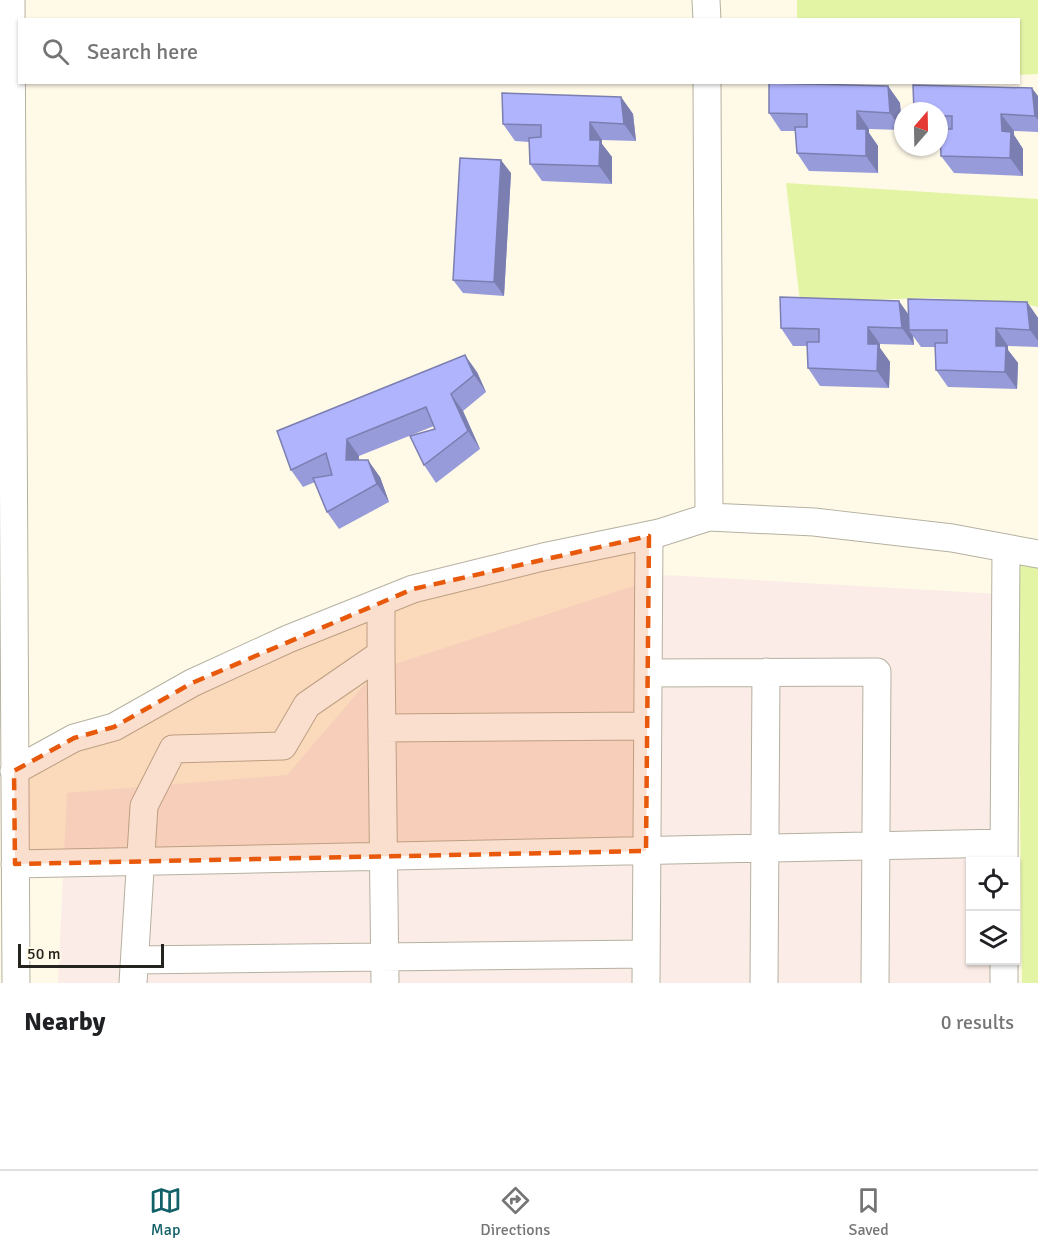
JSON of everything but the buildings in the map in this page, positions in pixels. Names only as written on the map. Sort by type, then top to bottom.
[{"type":"street","points":[[11,0],[16,983]]},
{"type":"street","points":[[706,0],[706,18]]},
{"type":"street","points":[[707,84],[709,517]]},
{"type":"street","points":[[15,771],[74,738],[114,727],[224,668],[288,639],[413,589],[649,536],[709,517],[814,522],[952,538],[1038,554]]},
{"type":"street","points":[[645,983],[649,536]]},
{"type":"street","points":[[15,864],[1004,852],[1006,548]]},
{"type":"street","points":[[381,602],[385,983]]},
{"type":"street","points":[[381,654],[307,705],[283,746],[173,748],[144,806],[135,971],[646,954]]},
{"type":"street","points":[[764,983],[766,672]]},
{"type":"street","points":[[648,673],[877,672],[875,983]]},
{"type":"street","points":[[382,728],[647,726]]},
{"type":"street","points":[[1004,965],[1004,983]]},
{"type":"highlighted area","points":[[649,536],[646,851],[15,864],[14,771],[74,738],[114,727],[192,683],[413,589]]},
{"type":"shaded area","points":[[667,575],[1000,594],[998,857],[966,857],[966,965],[998,965],[998,983],[58,983],[67,793],[287,775],[377,670]]},
{"type":"green space","points":[[797,0],[1038,0],[1038,74],[1020,75],[1020,18],[797,18]]},
{"type":"green space","points":[[786,183],[1038,199],[1038,307],[1021,303],[930,298],[800,302]]},
{"type":"green space","points":[[1017,562],[1038,567],[1038,983],[1022,983]]}]
